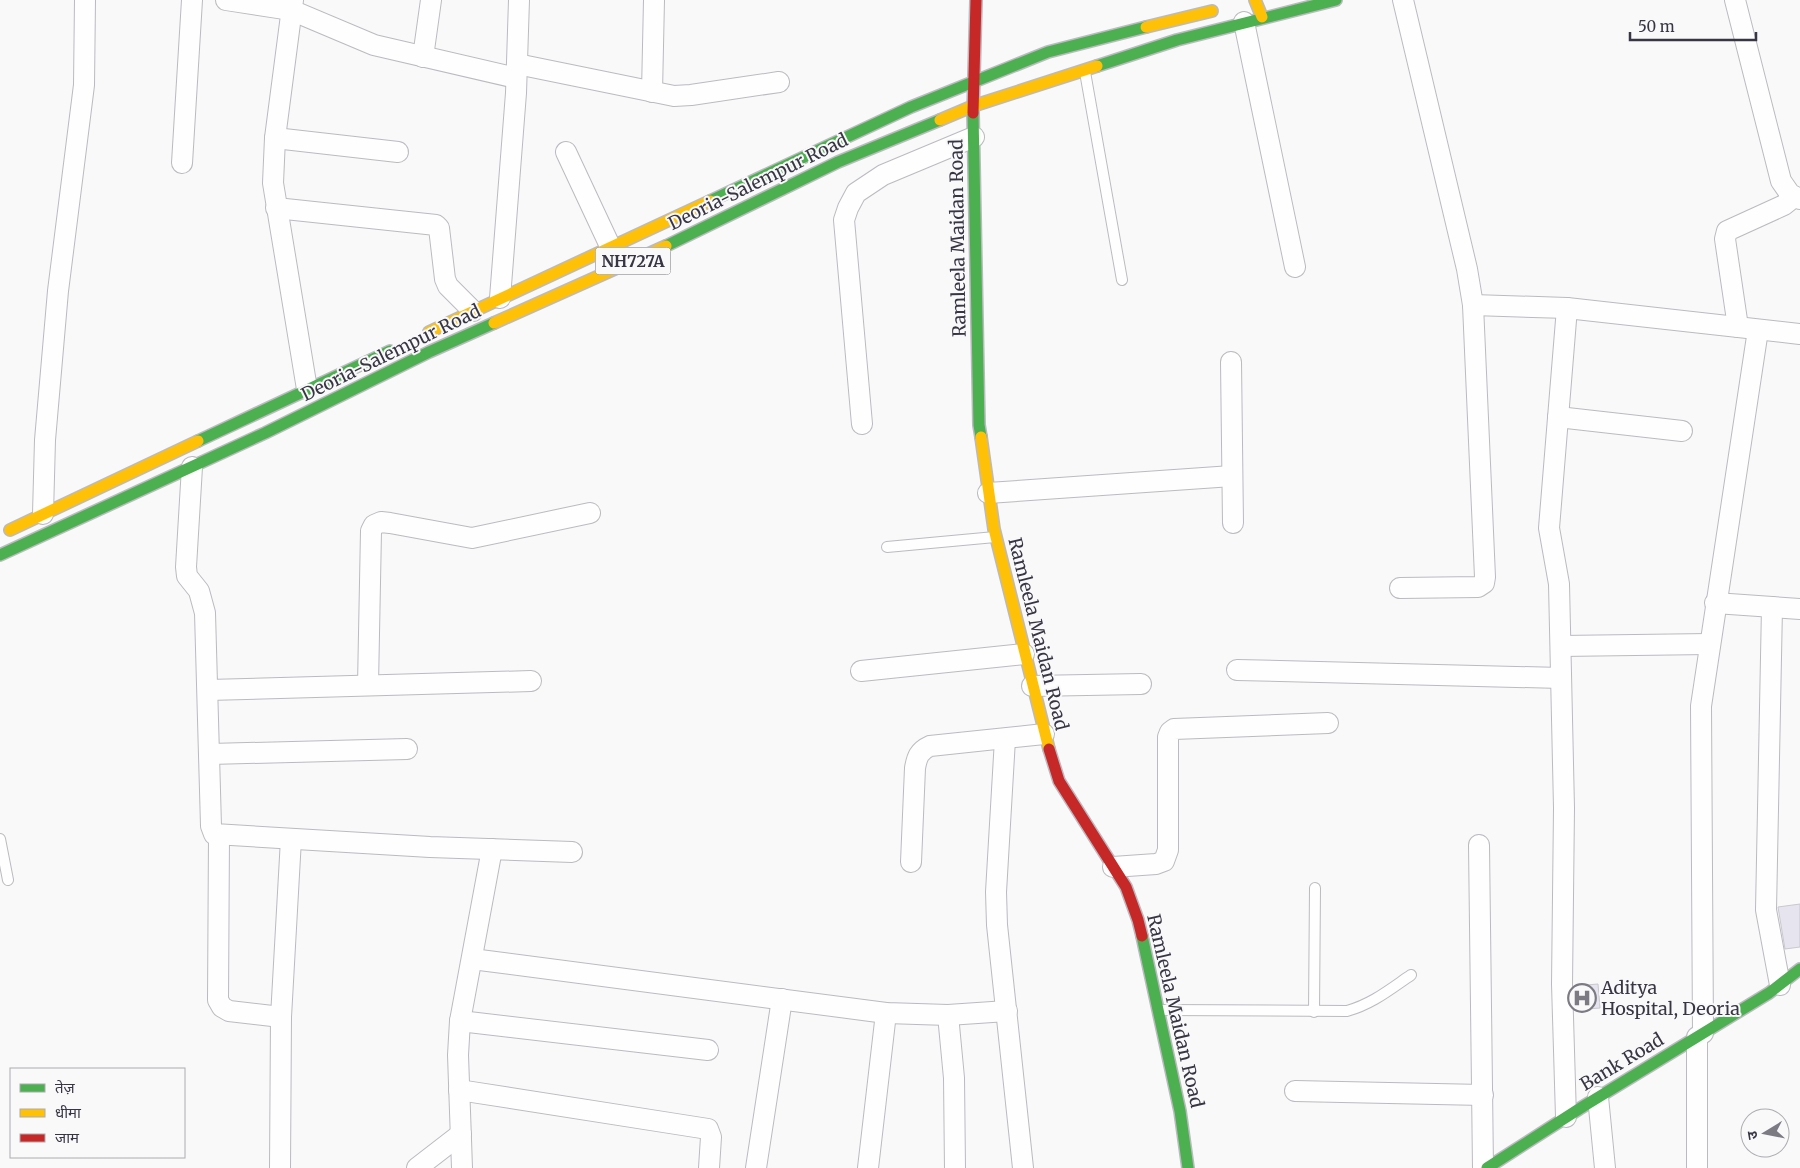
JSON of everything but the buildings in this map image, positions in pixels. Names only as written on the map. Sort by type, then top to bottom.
[{"type":"main road","name":"Ramleela Maidan Road","points":[[976,0],[973,106],[979,425],[988,493],[996,537],[1024,654],[1044,734],[1059,781],[1126,887],[1138,920],[1180,1111],[1188,1168]]},
{"type":"main road","points":[[1278,0],[1283,12]]},
{"type":"main road","name":"Deoria-Salempur Road","points":[[0,555],[265,433],[429,352],[654,252],[838,162],[973,106],[1177,40],[1252,8],[1283,12],[1336,0]]},
{"type":"main road","name":"Deoria-Salempur Road","points":[[419,337],[610,246],[911,107],[974,81],[1048,52],[1227,7]]},
{"type":"main road","name":"Deoria-Salempur Road","points":[[0,534],[402,345]]},
{"type":"main road","name":"Bank Road","points":[[1485,1168],[1700,1035],[1780,984],[1800,969]]},
{"type":"street","points":[[43,514],[45,440],[58,291],[84,86],[85,0]]},
{"type":"street","points":[[182,163],[192,0]]},
{"type":"street","points":[[226,0],[292,5],[374,45],[423,57],[674,96],[778,82]]},
{"type":"street","points":[[423,57],[431,0]]},
{"type":"street","points":[[500,298],[516,71],[519,0]]},
{"type":"street","points":[[652,92],[654,0]]},
{"type":"street","points":[[1400,588],[1478,587],[1484,583],[1485,577],[1473,305],[1467,269],[1402,0]]},
{"type":"street","points":[[1735,0],[1781,181],[1790,194],[1797,198]]},
{"type":"street","points":[[292,5],[272,167],[276,208],[307,390]]},
{"type":"street","points":[[1252,8],[1295,267]]},
{"type":"street","points":[[862,424],[844,220],[848,208],[856,193],[883,175],[974,137]]},
{"type":"street","points":[[275,138],[398,152]]},
{"type":"street","points":[[566,152],[610,246]]},
{"type":"street","points":[[1738,327],[1725,238],[1728,231],[1734,226],[1797,198]]},
{"type":"street","points":[[276,208],[436,225],[439,228],[445,278],[448,286],[473,311]]},
{"type":"street","points":[[1473,305],[1567,308],[1800,334]]},
{"type":"street","points":[[1566,1117],[1562,984],[1564,808],[1560,584],[1549,528],[1567,308]]},
{"type":"street","points":[[1697,1168],[1700,1035],[1700,706],[1758,330]]},
{"type":"street","points":[[1231,362],[1233,523]]},
{"type":"street","points":[[1558,417],[1682,431]]},
{"type":"street","points":[[192,467],[186,567],[188,576],[199,591],[203,602],[208,690],[211,826],[214,834],[219,836],[572,852]]},
{"type":"street","points":[[988,493],[1232,476]]},
{"type":"street","points":[[368,685],[371,531],[374,525],[381,522],[390,523],[472,538],[590,513]]},
{"type":"street","points":[[1716,603],[1800,608]]},
{"type":"street","points":[[1772,607],[1766,910],[1780,984]]},
{"type":"street","points":[[1561,646],[1709,644]]},
{"type":"street","points":[[861,671],[1024,654]]},
{"type":"street","points":[[1237,670],[1561,678]]},
{"type":"street","points":[[208,690],[531,681]]},
{"type":"street","points":[[1032,686],[1142,684]]},
{"type":"street","points":[[1113,867],[1156,864],[1164,860],[1168,850],[1168,737],[1174,729],[1328,723]]},
{"type":"street","points":[[911,862],[915,768],[917,757],[922,750],[930,746],[1044,734]]},
{"type":"street","points":[[1005,739],[996,892],[997,926],[1023,1168]]},
{"type":"street","points":[[210,754],[407,748]]},
{"type":"street","points":[[219,836],[218,1000],[222,1007],[229,1011],[281,1017]]},
{"type":"street","points":[[280,1168],[281,1017],[291,839]]},
{"type":"street","points":[[1479,844],[1485,1168]]},
{"type":"street","points":[[462,1168],[458,1055],[460,1021],[492,849]]},
{"type":"street","points":[[472,959],[886,1013],[948,1015],[1007,1011]]},
{"type":"street","points":[[756,1168],[782,999]]},
{"type":"street","points":[[868,1168],[886,1013]]},
{"type":"street","points":[[948,1015],[954,1078],[955,1168]]},
{"type":"street","points":[[460,1021],[708,1050]]},
{"type":"street","points":[[459,1090],[708,1129],[711,1137],[710,1168]]},
{"type":"street","points":[[1295,1091],[1483,1095]]},
{"type":"street","points":[[1598,1097],[1604,1168]]},
{"type":"street","points":[[416,1168],[461,1134]]},
{"type":"lane","points":[[1084,70],[1122,280]]},
{"type":"lane","points":[[887,546],[996,537]]},
{"type":"lane","points":[[0,839],[8,880]]},
{"type":"lane","points":[[1314,1012],[1315,888]]},
{"type":"lane","points":[[1159,1010],[1347,1011],[1363,1007],[1374,1001],[1411,975]]},
{"type":"traffic: fast","points":[[1097,66],[1177,40],[1336,0]]},
{"type":"traffic: fast","points":[[710,201],[911,107],[1048,52],[1146,27]]},
{"type":"traffic: fast","points":[[973,113],[979,425],[981,437]]},
{"type":"traffic: fast","points":[[666,246],[838,162],[940,120]]},
{"type":"traffic: fast","points":[[0,555],[265,433],[429,352],[494,323]]},
{"type":"traffic: fast","points":[[198,441],[390,351]]},
{"type":"traffic: fast","points":[[1142,936],[1180,1111],[1188,1168]]},
{"type":"traffic: fast","points":[[1487,1168],[1579,1109],[1769,993],[1800,969]]},
{"type":"traffic: slow","points":[[1255,0],[1262,17]]},
{"type":"traffic: slow","points":[[1146,27],[1212,11]]},
{"type":"traffic: slow","points":[[940,120],[973,106],[1097,66]]},
{"type":"traffic: slow","points":[[429,332],[710,201]]},
{"type":"traffic: slow","points":[[494,323],[666,246]]},
{"type":"traffic: slow","points":[[981,437],[994,529],[1049,749]]},
{"type":"traffic: slow","points":[[10,530],[198,441]]},
{"type":"traffic: jam","points":[[973,113],[976,0]]},
{"type":"traffic: jam","points":[[1049,749],[1059,781],[1126,887],[1142,936]]},
{"type":"place","name":"Aditya Hospital, Deoria","points":[[1582,998]]}]
